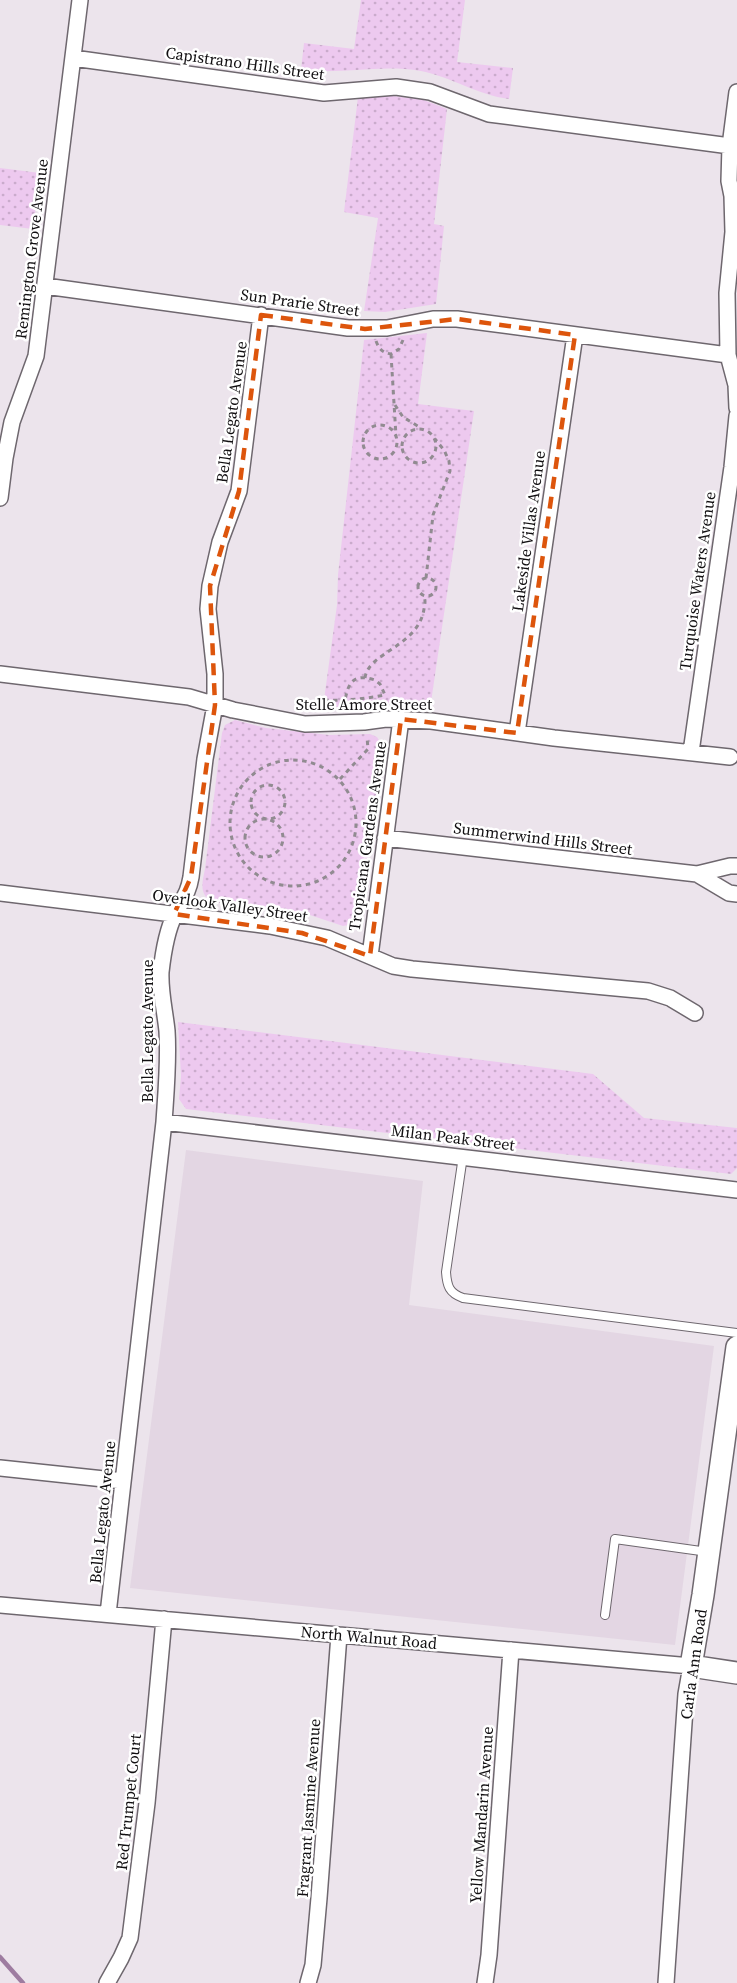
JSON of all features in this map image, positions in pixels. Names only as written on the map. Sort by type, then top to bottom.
[{"type":"street","name":"Remington Grove Avenue","points":[[0,498],[4,458],[12,422],[36,356],[80,0]]},
{"type":"street","name":"Capistrano Hills Street","points":[[73,58],[324,93],[396,87],[440,95],[489,114],[730,146]]},
{"type":"street","points":[[737,92],[730,146],[729,181],[732,196],[733,232],[727,292],[728,355],[736,385],[737,408]]},
{"type":"street","name":"Sun Prarie Street","points":[[45,286],[348,328],[387,328],[433,319],[457,319],[728,355]]},
{"type":"street","name":"Bella Legato Avenue","points":[[108,1614],[164,1122],[168,1058],[167,1029],[161,999],[161,971],[174,914],[188,892],[191,877],[205,759],[215,705],[215,674],[208,609],[210,586],[220,542],[239,491],[261,315]]},
{"type":"street","name":"Lakeside Villas Avenue","points":[[517,733],[575,335]]},
{"type":"street","name":"Turquoise Waters Avenue","points":[[691,752],[732,467],[737,416]]},
{"type":"street","name":"Stelle Amore Street","points":[[0,674],[189,697],[215,705],[305,724],[393,719],[431,721],[730,757]]},
{"type":"street","name":"Tropicana Gardens Avenue","points":[[370,956],[385,838],[393,719]]},
{"type":"street","name":"Summerwind Hills Street","points":[[385,838],[697,874],[730,866],[737,867]]},
{"type":"street","name":"Summerwind Hills Street","points":[[697,874],[729,893],[737,894]]},
{"type":"street","name":"Overlook Valley Street","points":[[0,893],[270,926],[327,938],[393,966],[648,991],[670,998],[695,1012]]},
{"type":"street","name":"Milan Peak Street","points":[[164,1122],[737,1190]]},
{"type":"street","name":"Carla Ann Road","points":[[666,1983],[686,1694],[709,1552],[737,1347]]},
{"type":"street","points":[[0,1468],[123,1481]]},
{"type":"street","name":"North Walnut Road","points":[[0,1605],[691,1666],[737,1672]]},
{"type":"street","name":"Red Trumpet Court","points":[[107,1983],[130,1938],[147,1803],[164,1619]]},
{"type":"street","name":"Fragrant Jasmine Avenue","points":[[308,1983],[313,1965],[317,1921],[339,1635]]},
{"type":"street","name":"Yellow Mandarin Avenue","points":[[485,1983],[489,1955],[511,1650]]},
{"type":"lane","points":[[463,1156],[446,1272],[447,1286],[455,1295],[463,1298],[737,1333]]},
{"type":"lane","points":[[605,1615],[615,1539],[709,1552]]},
{"type":"path","points":[[391,354],[396,439],[394,451],[386,458],[375,459],[363,447],[363,436],[375,426],[386,426],[395,434],[396,439]]},
{"type":"path","points":[[365,678],[365,672],[371,662],[403,642],[423,616],[425,600],[418,590],[419,584],[426,578],[433,515],[450,471],[444,450],[435,439],[427,431],[404,417],[394,404]]},
{"type":"path","points":[[427,431],[416,429],[406,435],[402,446],[405,457],[414,464],[426,463],[436,450],[435,439]]},
{"type":"path","points":[[423,595],[430,595],[436,589],[433,581],[426,578]]},
{"type":"path","points":[[324,700],[345,701],[385,695],[380,684],[375,680],[365,678],[352,681],[347,689],[345,701]]},
{"type":"path","points":[[339,780],[368,749],[366,738],[393,719]]},
{"type":"path","points":[[294,759],[315,763],[334,774],[339,780],[348,790],[356,809],[357,829],[352,849],[341,866],[325,878],[306,885],[286,886],[267,881],[250,870],[237,852],[230,831],[231,810],[239,789],[253,773],[272,762],[294,759]]},
{"type":"path","points":[[267,819],[251,824],[245,836],[252,853],[263,857],[275,854],[284,838],[279,826],[267,819],[256,814],[251,804],[254,793],[262,786],[268,785],[282,792],[285,801],[282,812],[273,819],[267,819]]},
{"type":"highlighted area","points":[[261,315],[365,329],[457,319],[575,335],[517,733],[401,719],[370,956],[302,933],[174,914],[191,877],[215,705],[210,586],[239,491]]},
{"type":"shaded area","points":[[361,0],[465,0],[457,62],[513,68],[509,99],[486,94],[421,71],[405,69],[301,70],[304,43],[354,49]]},
{"type":"shaded area","points":[[393,96],[424,100],[447,109],[434,224],[444,226],[436,304],[385,312],[364,311],[378,218],[344,212],[358,97]]},
{"type":"shaded area","points":[[0,168],[40,173],[33,229],[0,225]]},
{"type":"shaded area","points":[[427,333],[418,404],[474,411],[431,702],[323,707],[337,605],[338,575],[364,340]]},
{"type":"shaded area","points":[[235,720],[266,728],[329,735],[370,734],[377,737],[383,747],[360,918],[353,924],[343,926],[310,915],[212,902],[203,892],[202,883],[222,733],[225,725]]},
{"type":"shaded area","points":[[178,1022],[593,1074],[644,1118],[737,1128],[737,1168],[731,1174],[186,1109],[179,1099],[181,1076]]},
{"type":"shaded area","points":[[186,1150],[423,1181],[409,1305],[714,1346],[675,1645],[130,1588]]},
{"type":"waterway","points":[[0,1957],[23,1983]]}]
